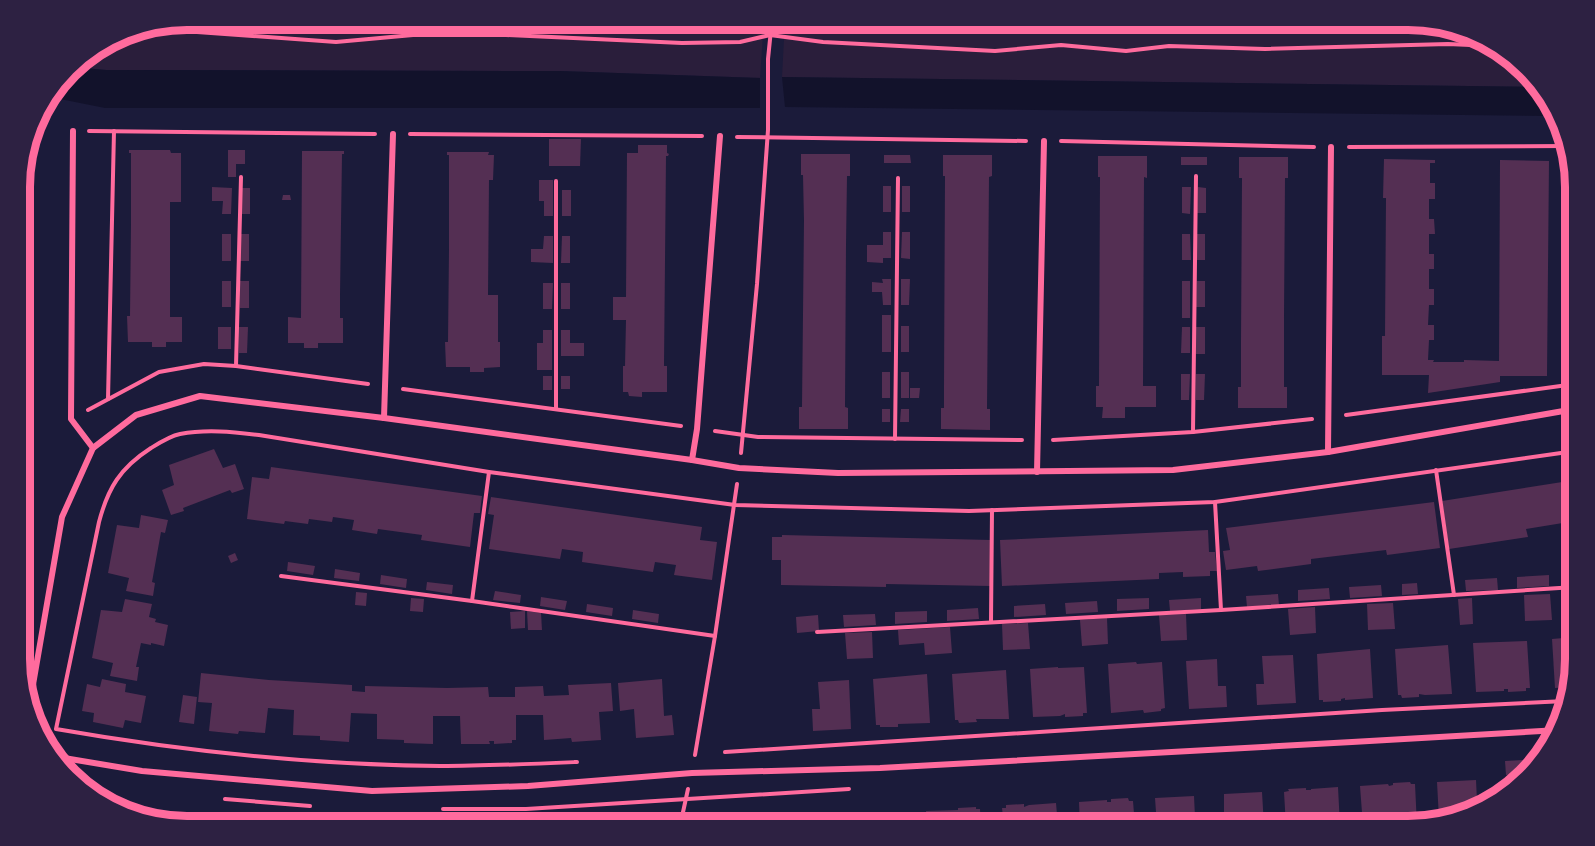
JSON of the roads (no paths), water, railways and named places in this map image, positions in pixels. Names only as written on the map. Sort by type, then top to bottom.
[{"type":"street","points":[[73,131],[71,419],[93,448]]},
{"type":"street","points":[[384,418],[393,134]]},
{"type":"street","points":[[693,460],[720,136]]},
{"type":"street","points":[[1038,472],[1044,141]]},
{"type":"street","points":[[1328,452],[1331,147]]},
{"type":"street","points":[[33,687],[62,517],[93,448],[136,415],[200,396],[384,418],[739,468],[838,473],[1173,470],[1328,452],[1565,411]]},
{"type":"street","points":[[66,758],[142,771],[372,790],[528,786],[692,773],[880,768],[1548,731]]}]
